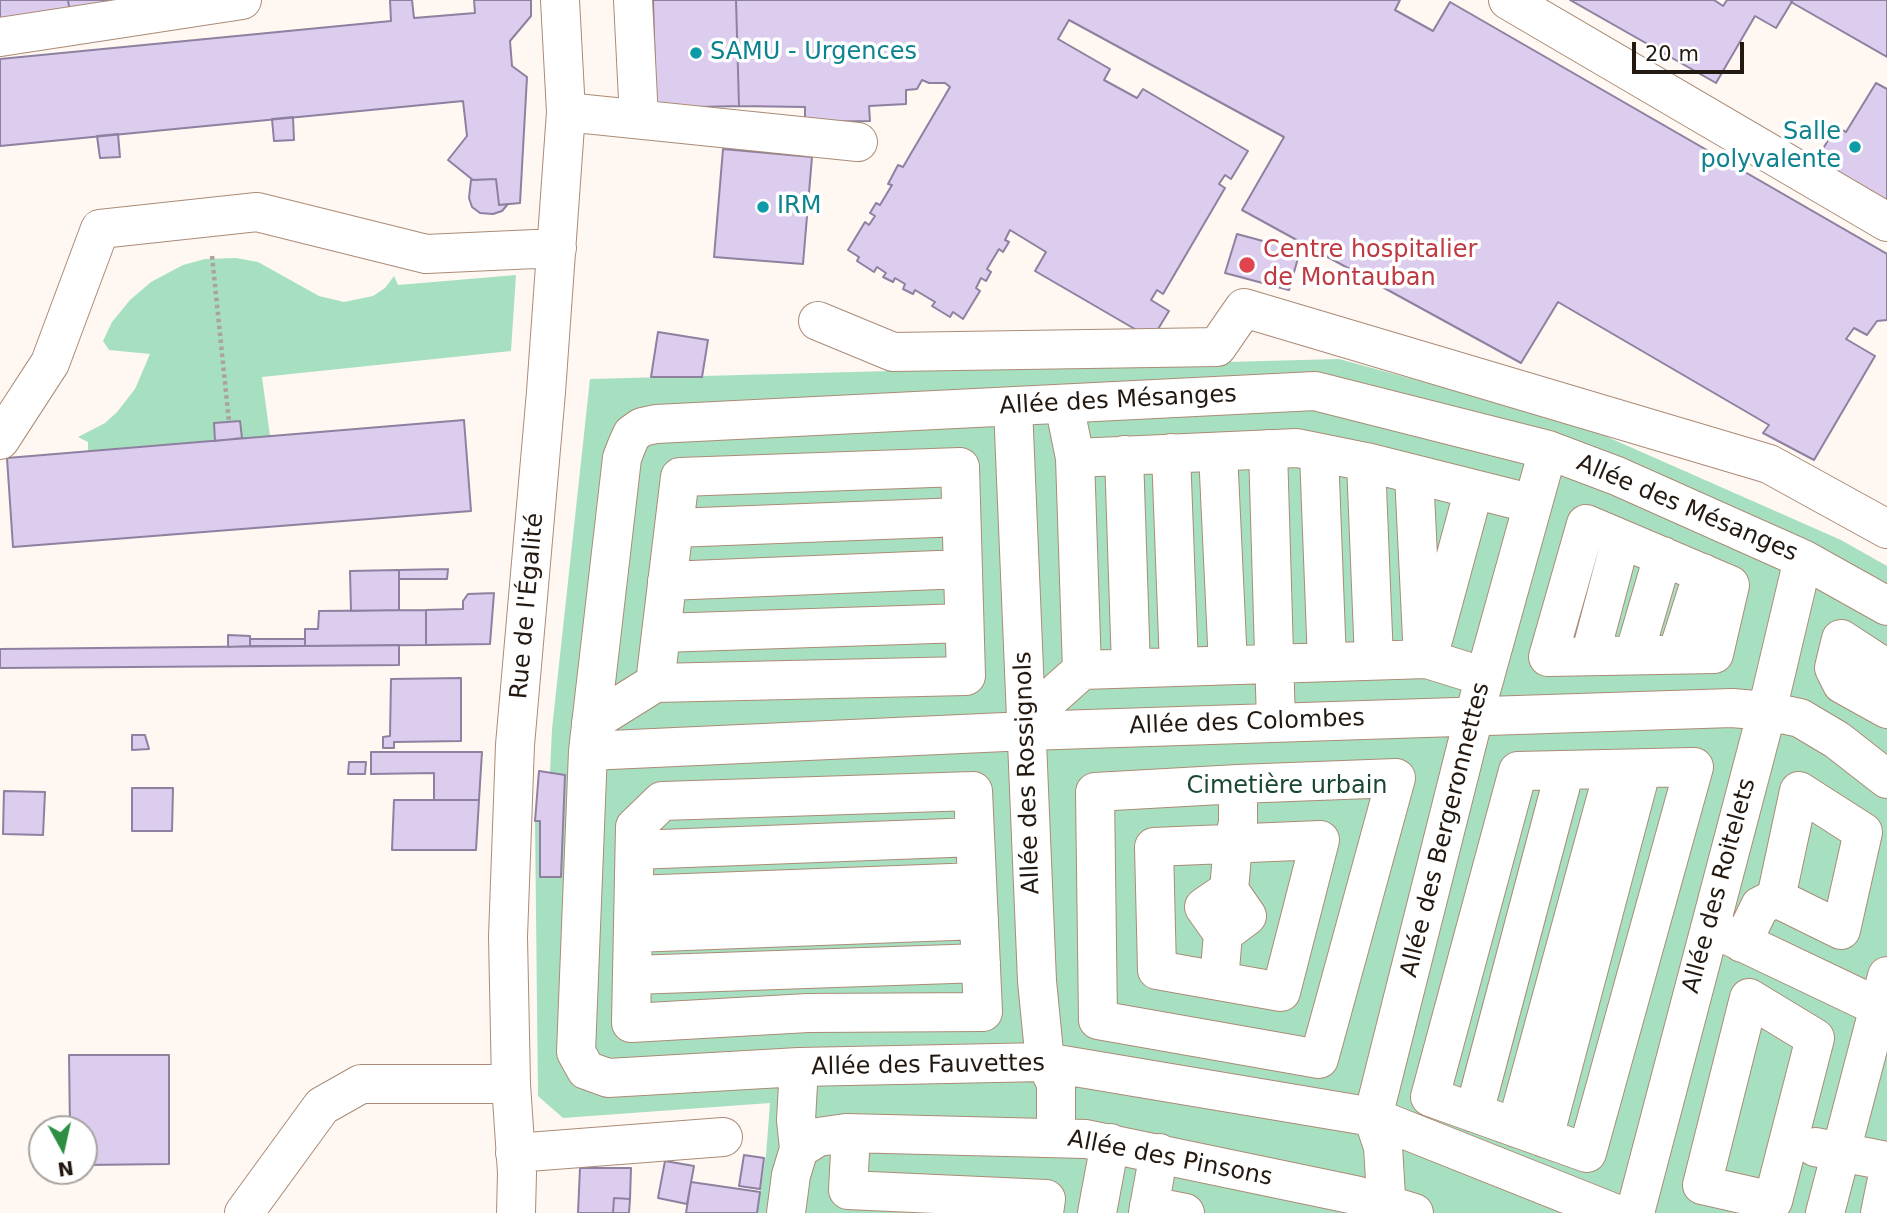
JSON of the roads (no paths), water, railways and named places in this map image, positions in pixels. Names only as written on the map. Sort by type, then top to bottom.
[{"type":"street","points":[[0,37],[242,0]]},
{"type":"street","name":"Rue de l'Égalité","points":[[516,1213],[508,937],[515,745],[566,111],[560,0]]},
{"type":"street","points":[[633,0],[639,119]]},
{"type":"street","points":[[1508,0],[1887,222]]},
{"type":"street","points":[[566,111],[858,142]]},
{"type":"street","points":[[0,440],[50,363],[100,229],[257,212],[426,254],[556,248]]},
{"type":"street","points":[[818,321],[893,352],[1217,347],[1244,308],[1769,464],[1887,529]]},
{"type":"street","name":"Allée des Mésanges","points":[[589,737],[622,458],[632,435],[642,427],[656,424],[1315,391],[1548,450],[1617,476],[1790,553],[1887,606]]},
{"type":"street","points":[[1064,404],[1075,458],[1082,670]]},
{"type":"street","name":"Allée des Rossignols","points":[[1013,407],[1037,981],[1045,1062],[1056,1083],[1056,1137]]},
{"type":"street","points":[[1075,458],[1297,448],[1366,462],[1533,504]]},
{"type":"street","points":[[1268,449],[1276,722]]},
{"type":"street","name":"Allée des Bergeronnettes","points":[[1373,1118],[1474,716],[1548,450]]},
{"type":"street","points":[[1218,452],[1228,665]]},
{"type":"street","points":[[1171,453],[1179,666]]},
{"type":"street","points":[[1319,453],[1327,662]]},
{"type":"street","points":[[1125,455],[1131,668]]},
{"type":"street","points":[[1366,462],[1374,660]]},
{"type":"street","points":[[589,737],[655,683],[966,676],[960,467],[680,477],[655,683]]},
{"type":"street","points":[[1415,474],[1425,659]]},
{"type":"street","points":[[1425,659],[1474,489]]},
{"type":"street","points":[[674,528],[961,517]]},
{"type":"street","points":[[1716,579],[1714,654],[1590,656],[1621,539],[1716,579],[1790,553]]},
{"type":"street","name":"Allée des Roitelets","points":[[1635,1213],[1693,987],[1726,935],[1767,711],[1790,553]]},
{"type":"street","points":[[1634,655],[1662,556]]},
{"type":"street","points":[[667,581],[963,569]]},
{"type":"street","points":[[661,633],[964,623]]},
{"type":"street","points":[[1887,669],[1841,639],[1834,668],[1842,684],[1887,709]]},
{"type":"street","points":[[1027,725],[1082,670],[1425,659],[1485,677]]},
{"type":"street","points":[[1818,729],[1842,684]]},
{"type":"street","name":"Allée des Colombes","points":[[589,737],[796,742],[1027,725],[1276,722],[1732,708],[1767,711],[1800,718],[1837,740],[1887,779]]},
{"type":"street","name":"Allée des Fauvettes","points":[[589,737],[576,1039],[579,1062],[586,1070],[608,1078],[799,1067],[1045,1062],[1373,1118],[1614,1213]]},
{"type":"street","points":[[796,742],[808,1013]]},
{"type":"street","points":[[1693,767],[1587,1153],[1430,1097],[1518,771],[1628,769],[1693,767]]},
{"type":"street","points":[[1530,1133],[1628,769]]},
{"type":"street","points":[[1474,1113],[1565,770]]},
{"type":"street","points":[[1040,1018],[1098,1020],[1319,1059],[1396,778],[1095,792],[1098,1020]]},
{"type":"street","points":[[1219,981],[1233,913],[1233,844],[1238,823],[1238,784]]},
{"type":"street","points":[[973,791],[983,1012],[808,1013],[631,1023],[635,827],[662,802],[798,797],[973,791]]},
{"type":"street","points":[[635,850],[975,837]]},
{"type":"street","points":[[1320,840],[1281,992],[1157,970],[1154,847],[1233,844],[1320,840]]},
{"type":"street","points":[[634,895],[977,882]]},
{"type":"street","points":[[1776,898],[1760,906],[1726,935],[1885,998],[1840,1151],[1825,1213]]},
{"type":"street","points":[[1233,913],[1299,920]]},
{"type":"street","points":[[1423,916],[1693,987]]},
{"type":"street","points":[[633,933],[979,920]]},
{"type":"street","points":[[632,975],[981,963]]},
{"type":"street","points":[[1749,998],[1815,1038],[1788,1142],[1773,1201],[1702,1185],[1749,998]]},
{"type":"street","points":[[786,1213],[791,1175],[799,1149],[796,1120],[799,1067]]},
{"type":"street","points":[[244,1213],[322,1106],[361,1084],[511,1084]]},
{"type":"street","points":[[1373,1118],[1383,1147],[1396,1210]]},
{"type":"street","points":[[850,1133],[857,1202],[1004,1205],[1046,1199],[1044,1213]]},
{"type":"street","name":"Allée des Pinsons","points":[[799,1149],[818,1137],[850,1133],[1056,1137],[1110,1143],[1159,1153],[1396,1210]]},
{"type":"street","points":[[515,1153],[723,1137]]},
{"type":"street","points":[[1788,1142],[1887,1160]]},
{"type":"street","points":[[1097,1213],[1110,1143]]},
{"type":"street","points":[[1159,1153],[1161,1210]]},
{"type":"street","points":[[1880,1213],[1887,1179]]},
{"type":"place","name":"SAMU - Urgences","points":[[696,53]]},
{"type":"place","name":"Salle polyvalente","points":[[1855,147]]},
{"type":"place","name":"IRM","points":[[763,207]]},
{"type":"place","name":"Centre hospitalier de Montauban","points":[[1247,265]]},
{"type":"park label","name":"Cimetière urbain","points":[[1287,787]]}]
